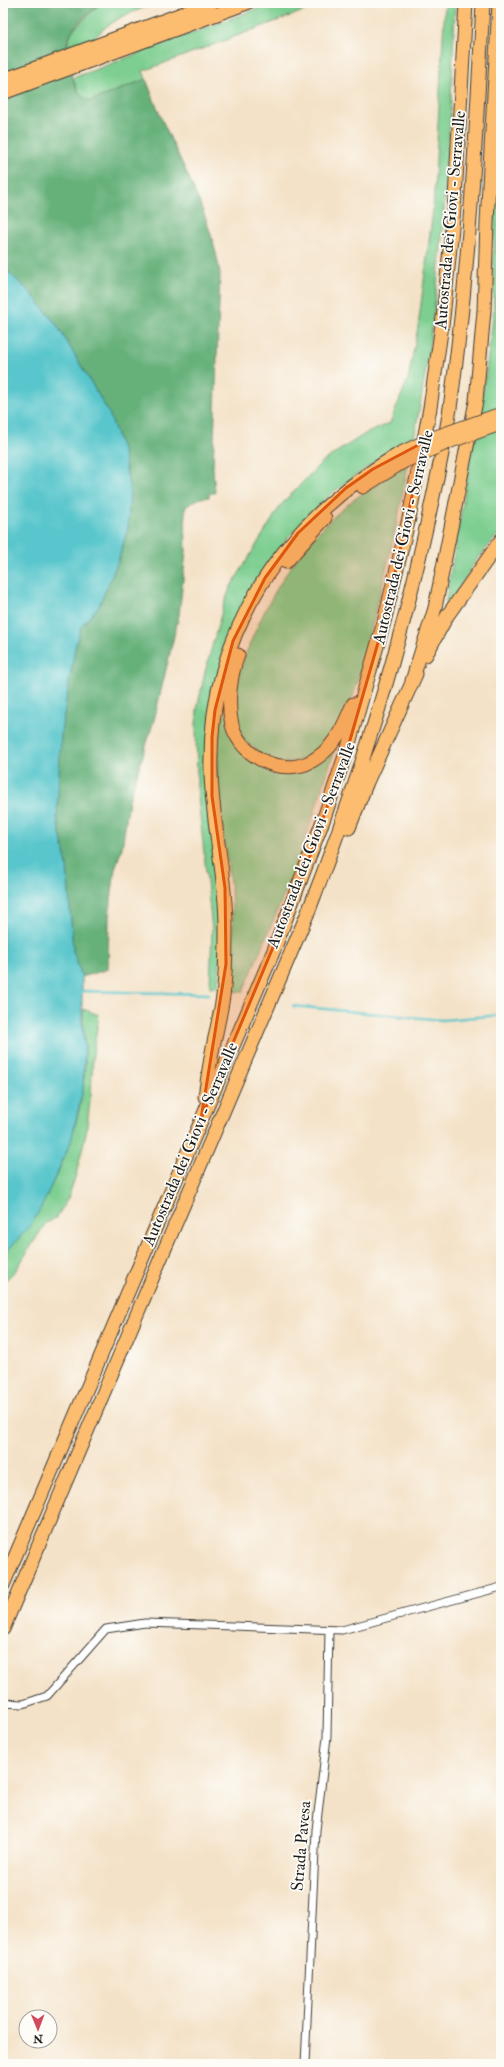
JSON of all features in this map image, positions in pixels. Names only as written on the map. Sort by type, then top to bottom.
[{"type":"highway","points":[[3,93],[91,54],[114,39],[187,3]]},
{"type":"highway","points":[[114,39],[211,3]]},
{"type":"highway","points":[[3,80],[91,54],[247,3]]},
{"type":"highway","name":"Autostrada dei Giovi - Serravalle","points":[[3,1585],[274,950],[303,876],[348,747],[384,622],[409,518],[430,408],[443,318],[455,198],[466,3]]},
{"type":"highway","name":"Autostrada dei Giovi - Serravalle","points":[[3,1629],[309,910],[338,836],[360,772],[401,635],[428,523],[450,411],[462,321],[473,197],[483,3]]},
{"type":"highway","points":[[412,681],[434,608],[476,401],[484,311],[487,222],[495,101],[499,3]]},
{"type":"highway","points":[[495,101],[496,138],[501,168]]},
{"type":"highway","points":[[201,1119],[224,988],[226,964],[225,888],[212,796],[212,737],[215,710],[233,641],[246,610],[265,578],[298,533],[346,488],[446,433],[501,414]]},
{"type":"highway","points":[[384,622],[346,720],[328,749],[318,758],[300,766],[281,767],[260,760],[243,746],[232,724],[230,707],[235,662],[245,635],[270,585],[287,560],[329,514],[401,458],[501,423]]},
{"type":"highway","points":[[309,910],[340,852],[367,782],[412,681],[447,616],[501,540]]},
{"type":"street","points":[[3,1704],[23,1704],[47,1696],[106,1629],[145,1623],[342,1630],[501,1587]]},
{"type":"street","name":"Strada Pavesa","points":[[304,2064],[316,1830],[327,1737],[329,1630]]},
{"type":"highlighted area","points":[[424,442],[384,622],[348,747],[303,876],[201,1119],[226,964],[225,888],[212,796],[212,737],[215,710],[233,641],[265,578],[298,533],[346,488],[373,469]]},
{"type":"green space","points":[[3,3],[101,3],[78,23],[68,39],[67,50],[69,63],[77,89],[83,97],[91,101],[146,79],[161,118],[206,218],[220,274],[213,469],[215,493],[209,493],[209,497],[200,498],[185,507],[186,552],[179,615],[154,720],[129,800],[122,848],[115,869],[109,916],[108,969],[82,977],[73,951],[67,866],[57,818],[61,732],[75,648],[81,627],[99,606],[118,561],[128,528],[130,491],[123,452],[109,413],[57,325],[31,293],[3,267]]},
{"type":"green space","points":[[101,3],[156,3],[123,16],[107,26],[95,37],[67,46],[72,31]]},
{"type":"green space","points":[[272,3],[325,3],[143,71],[146,79],[91,101],[84,98],[77,89],[73,78]]},
{"type":"green space","points":[[445,3],[455,3],[447,167],[432,330],[414,438],[385,454],[332,493],[289,536],[273,558],[215,695],[221,943],[218,987],[210,987],[212,929],[197,787],[196,726],[197,709],[205,672],[223,607],[230,588],[281,505],[320,464],[365,434],[390,423],[408,379],[418,327],[433,210]]},
{"type":"green space","points":[[497,176],[501,185],[501,408],[478,416],[494,311],[493,265]]},
{"type":"green space","points":[[501,428],[501,531],[475,562],[444,611],[474,438]]},
{"type":"green space","points":[[408,464],[401,504],[366,652],[352,698],[346,712],[339,726],[330,738],[310,755],[302,759],[285,763],[268,760],[243,738],[236,716],[235,702],[237,684],[251,640],[274,594],[285,576],[324,526],[356,498]]},
{"type":"green space","points":[[226,691],[226,714],[266,769],[335,749],[297,864],[243,992],[231,991],[233,925],[231,889],[217,788],[220,727]]},
{"type":"green space","points":[[83,1009],[99,1015],[93,1054],[91,1095],[86,1133],[76,1175],[68,1198],[57,1217],[45,1224],[16,1270],[3,1283],[3,1255],[35,1213],[49,1190],[70,1141],[78,1116],[83,1090],[85,1063]]},
{"type":"water","points":[[3,267],[31,293],[57,325],[109,413],[123,452],[130,491],[128,528],[118,561],[99,606],[81,627],[75,648],[61,732],[57,818],[67,866],[73,951],[82,977],[82,1020],[85,1049],[83,1089],[71,1142],[42,1206],[30,1226],[3,1255]]},
{"type":"waterway","points":[[80,991],[209,994]]},
{"type":"waterway","points":[[293,1006],[442,1020],[501,1015]]}]
